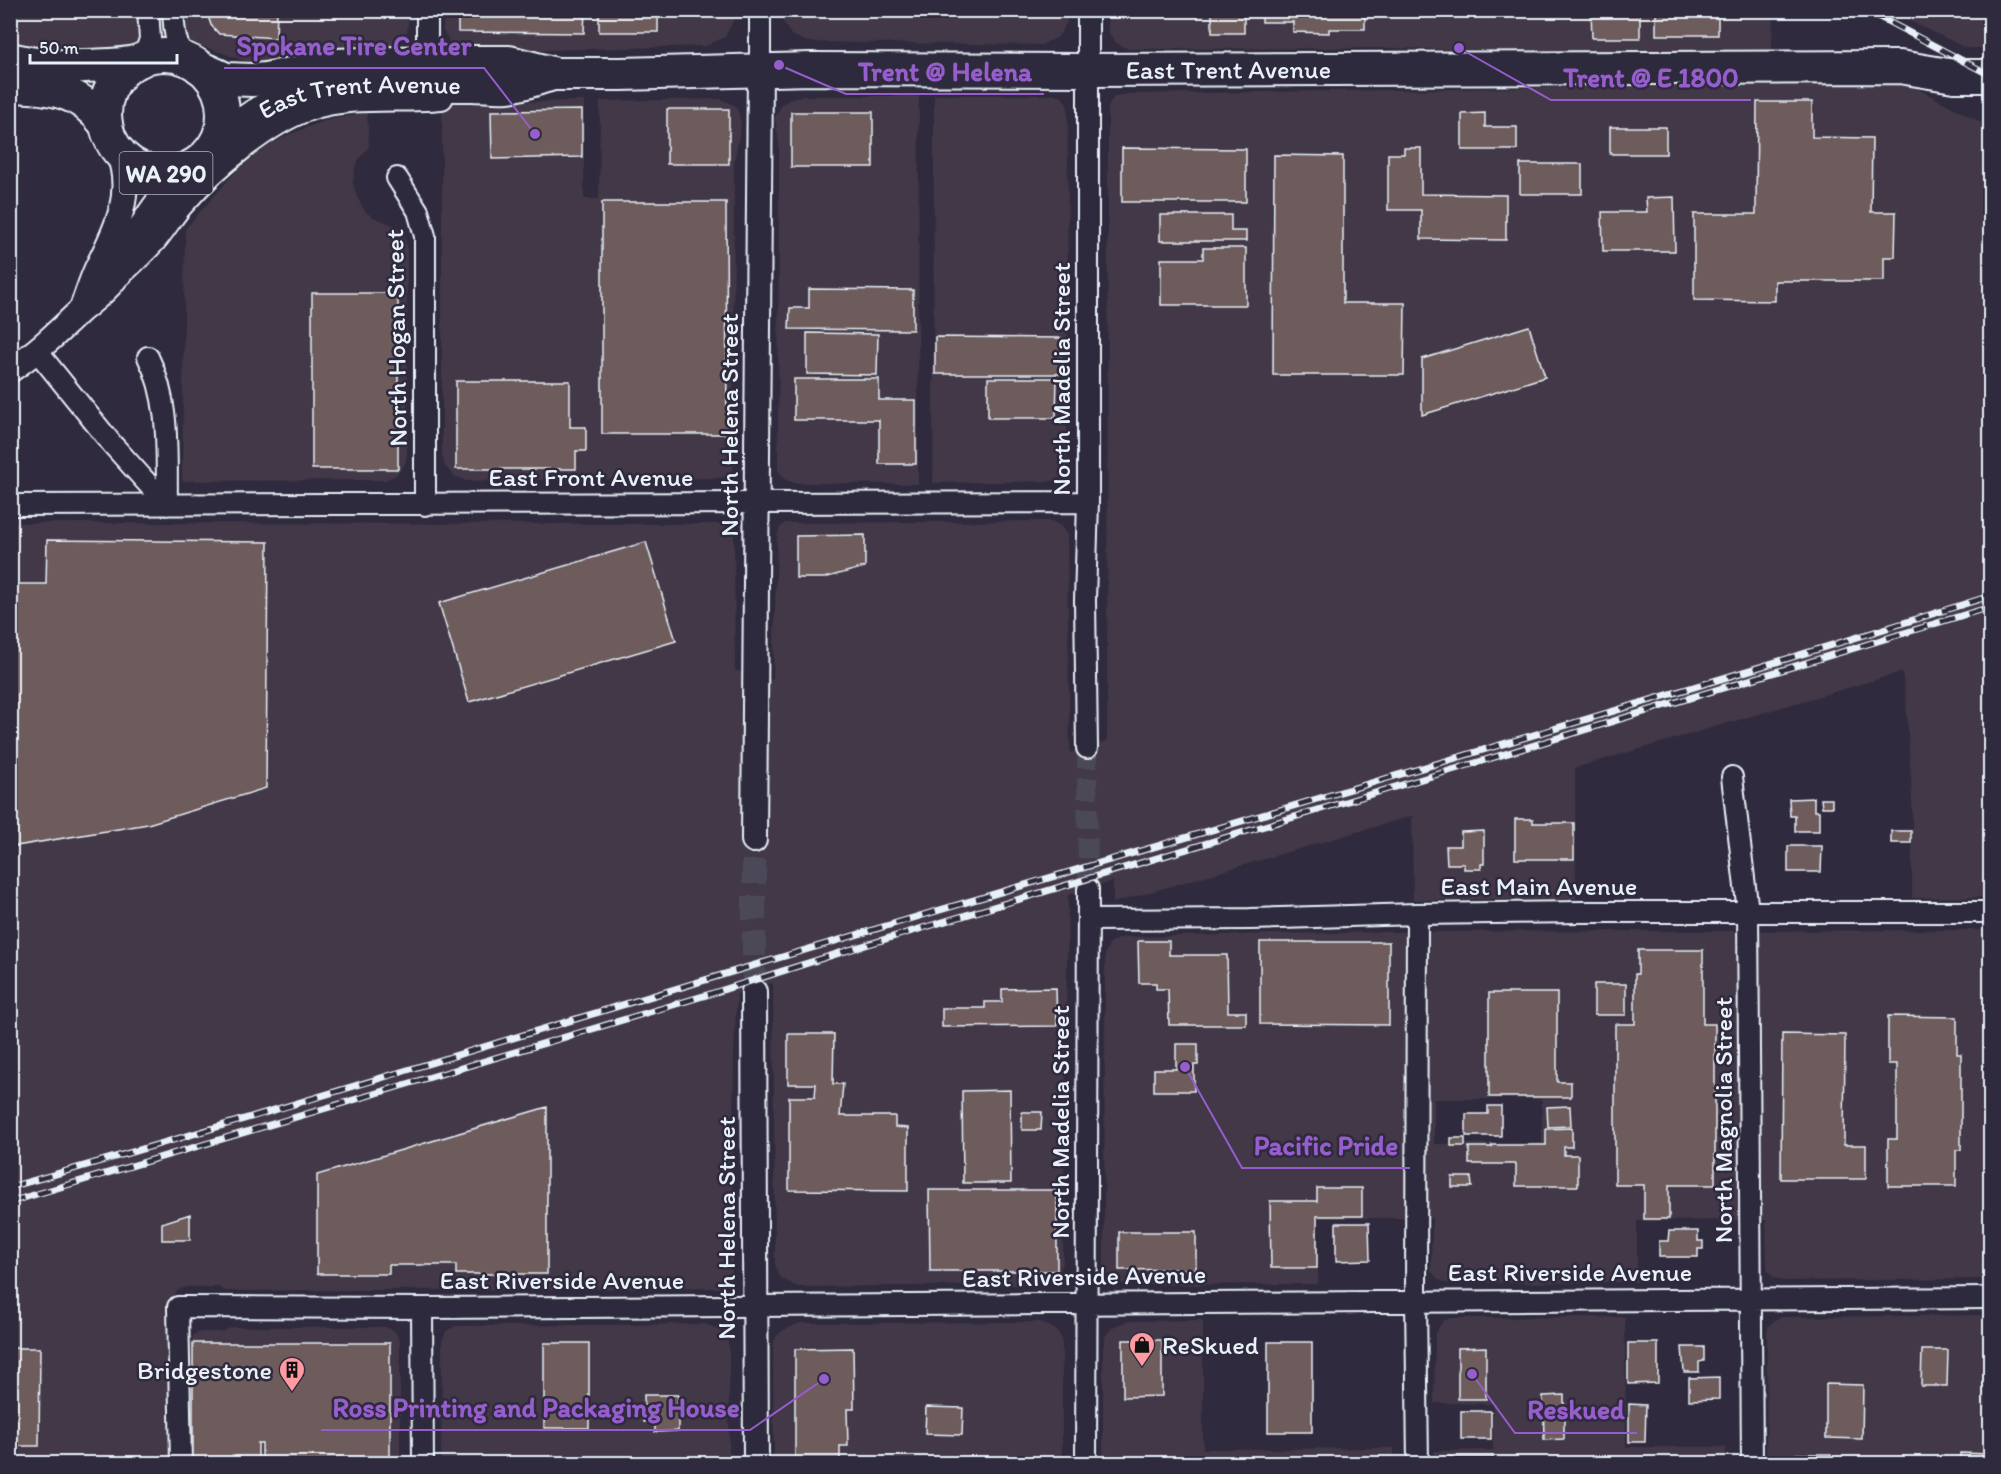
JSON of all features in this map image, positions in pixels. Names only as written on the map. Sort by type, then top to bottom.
[{"type":"main road","name":"WA 290","points":[[10,60],[71,68],[110,66],[171,56],[193,63]]},
{"type":"main road","name":"East Trent Avenue","points":[[1900,67],[1954,56],[1990,56]]},
{"type":"main road","points":[[112,138],[105,109],[109,94],[116,80],[141,60]]},
{"type":"main road","name":"East Trent Avenue","points":[[201,158],[249,118],[301,93],[509,62],[555,74],[760,70],[1900,67],[1954,76],[1990,76]]},
{"type":"main road","points":[[193,63],[214,84],[222,105],[222,128],[201,158]]},
{"type":"main road","name":"East Trent Avenue","points":[[193,63],[226,79],[252,80],[334,65],[427,73],[509,86],[555,74]]},
{"type":"main road","name":"WA 290","points":[[10,86],[43,87],[70,94],[89,106],[128,161],[152,172],[171,172],[201,158]]},
{"type":"street","points":[[141,60],[150,39],[148,10]]},
{"type":"street","points":[[173,10],[175,38],[179,48],[193,63]]},
{"type":"street","points":[[427,10],[427,73]]},
{"type":"street","name":"North Helena Street","points":[[754,840],[760,10]]},
{"type":"street","name":"North Madelia Street","points":[[1087,748],[1085,600],[1088,502],[1088,10]]},
{"type":"street","points":[[10,370],[38,351],[81,310],[103,293],[155,239],[184,200],[200,184],[258,135],[290,116],[309,108],[339,102],[452,96],[509,86]]},
{"type":"street","points":[[81,310],[96,270],[111,243],[126,186],[123,165],[112,138]]},
{"type":"street","points":[[115,278],[151,214],[176,181],[201,158]]},
{"type":"street","name":"North Hogan Street","points":[[397,178],[418,211],[425,236],[425,505]]},
{"type":"street","points":[[38,351],[112,444],[166,505]]},
{"type":"street","points":[[148,357],[158,378],[162,395],[166,505]]},
{"type":"street","name":"East Front Avenue","points":[[10,505],[1088,502]]},
{"type":"street","name":"North Magnolia Street","points":[[1732,777],[1748,912],[1752,1464]]},
{"type":"street","name":"North Madelia Street","points":[[1086,1464],[1088,889]]},
{"type":"street","name":"East Main Avenue","points":[[1088,920],[1250,919],[1418,914],[1990,912]]},
{"type":"street","points":[[1418,914],[1416,1300],[1418,1464]]},
{"type":"street","name":"North Helena Street","points":[[754,992],[756,1464]]},
{"type":"street","name":"East Riverside Avenue","points":[[181,1464],[178,1306],[422,1308],[1990,1298]]},
{"type":"street","points":[[422,1308],[423,1464]]},
{"type":"shaded area","points":[[410,10],[407,32],[394,47],[383,51],[270,66],[254,64],[185,40],[169,38],[154,38],[111,54],[11,52],[10,11]]},
{"type":"shaded area","points":[[450,11],[734,11],[734,19],[725,37],[706,46],[468,52],[451,44],[443,31],[443,22]]},
{"type":"shaded area","points":[[781,11],[1067,11],[1067,22],[1058,37],[1041,45],[807,42],[791,35],[781,18]]},
{"type":"shaded area","points":[[1108,11],[1773,11],[1772,51],[1589,52],[1387,48],[1128,49],[1116,43],[1108,32]]},
{"type":"shaded area","points":[[1889,11],[1990,11],[1990,48],[1966,48]]},
{"type":"shaded area","points":[[1909,84],[1990,127],[1990,897],[1912,898],[1912,795],[1902,672],[1575,768],[1576,899],[1413,900],[1412,816],[1113,903],[1113,881],[1068,895],[1063,1263],[1058,1275],[1049,1282],[1040,1285],[798,1287],[782,1279],[775,1264],[773,983],[737,994],[734,1052],[732,1272],[727,1282],[719,1288],[226,1291],[217,1287],[187,1287],[177,1290],[171,1300],[170,1463],[11,1463],[10,523],[726,524],[734,535],[735,670],[773,680],[777,538],[779,529],[785,523],[1052,521],[1061,526],[1067,535],[1070,753],[1107,741],[1108,110],[1115,96],[1641,86]]},
{"type":"shaded area","points":[[934,95],[1058,95],[1066,102],[1068,108],[1067,464],[1064,475],[1056,481],[933,483]]},
{"type":"shaded area","points":[[919,96],[918,484],[794,483],[784,479],[778,470],[779,144],[775,118],[782,104],[794,97]]},
{"type":"shaded area","points":[[720,99],[735,105],[741,125],[734,163],[732,472],[721,478],[466,481],[454,476],[445,466],[442,455],[442,103],[584,101],[584,199],[599,199],[600,101]]},
{"type":"shaded area","points":[[367,112],[369,147],[355,168],[353,183],[357,197],[365,211],[371,216],[402,231],[407,245],[407,454],[405,464],[396,475],[385,480],[182,481],[185,229],[237,170],[268,146],[288,135],[324,121]]},
{"type":"shaded area","points":[[1990,930],[1990,1279],[1782,1281],[1773,1277],[1767,1268],[1766,1220],[1637,1221],[1637,1282],[1446,1283],[1438,1279],[1431,1271],[1432,1218],[1318,1218],[1318,1284],[1125,1285],[1111,1279],[1104,1266],[1105,953],[1111,942],[1123,937],[1383,932]],"holes":[[[1434,1099],[1542,1099],[1542,1143],[1434,1144]]]},
{"type":"shaded area","points":[[1990,1315],[1990,1463],[1766,1464],[1767,1332],[1768,1327],[1776,1319],[1782,1317]]},
{"type":"shaded area","points":[[1625,1317],[1626,1447],[1726,1447],[1726,1463],[1434,1464],[1434,1451],[1493,1450],[1493,1404],[1434,1403],[1435,1333],[1443,1321],[1450,1318]]},
{"type":"shaded area","points":[[1203,1320],[1203,1449],[1394,1448],[1394,1463],[1103,1464],[1103,1348],[1109,1331],[1129,1321]]},
{"type":"shaded area","points":[[1040,1322],[1055,1329],[1062,1343],[1062,1463],[774,1463],[773,1345],[776,1337],[782,1331],[800,1323]]},
{"type":"shaded area","points":[[705,1324],[722,1331],[729,1345],[729,1463],[441,1463],[442,1341],[446,1331],[456,1326]]},
{"type":"shaded area","name":"Bridgestone","points":[[232,1327],[385,1327],[395,1331],[400,1342],[400,1463],[189,1464],[193,1335],[201,1332],[221,1332]]},
{"type":"building","points":[[10,10],[91,10],[91,13],[10,13]]},
{"type":"building","points":[[206,10],[277,10],[276,38],[219,34],[211,25]]},
{"type":"building","points":[[458,10],[585,10],[584,33],[458,32]]},
{"type":"building","points":[[599,10],[658,10],[658,32],[599,32]]},
{"type":"building","points":[[1124,10],[1204,10],[1204,15],[1124,15]]},
{"type":"building","points":[[1212,10],[1244,10],[1244,33],[1212,33]]},
{"type":"building","points":[[1262,10],[1365,10],[1365,29],[1329,29],[1329,33],[1293,32],[1293,22],[1262,22]]},
{"type":"building","points":[[1591,10],[1640,10],[1640,38],[1592,38]]},
{"type":"building","points":[[1656,10],[1718,10],[1718,35],[1656,35]]},
{"type":"building","points":[[1757,102],[1812,102],[1812,137],[1872,138],[1871,212],[1896,212],[1895,257],[1884,257],[1884,281],[1775,281],[1775,301],[1694,300],[1694,214],[1756,214]]},
{"type":"building","points":[[667,109],[729,109],[729,164],[667,164]]},
{"type":"building","points":[[582,110],[582,157],[492,159],[491,111]]},
{"type":"building","points":[[791,112],[873,112],[873,167],[791,167]]},
{"type":"building","points":[[1485,113],[1485,127],[1517,127],[1517,150],[1462,150],[1462,114]]},
{"type":"building","points":[[10,117],[13,117],[12,261],[10,261]]},
{"type":"building","points":[[1610,127],[1666,127],[1666,154],[1610,154]]},
{"type":"building","points":[[1122,148],[1246,149],[1246,202],[1122,202]]},
{"type":"building","points":[[1404,148],[1421,148],[1421,194],[1506,195],[1506,240],[1421,239],[1421,210],[1388,210],[1388,154],[1404,154]]},
{"type":"building","points":[[1274,155],[1343,156],[1343,303],[1405,303],[1404,375],[1273,375]]},
{"type":"building","points":[[1520,164],[1582,164],[1582,194],[1520,194]]},
{"type":"building","points":[[1674,197],[1675,251],[1603,251],[1602,212],[1647,212],[1646,198]]},
{"type":"building","points":[[602,202],[726,202],[727,434],[602,434]]},
{"type":"building","points":[[1160,215],[1231,215],[1231,231],[1246,231],[1246,241],[1160,241]]},
{"type":"building","points":[[1203,248],[1246,248],[1246,305],[1161,305],[1161,259],[1203,259]]},
{"type":"building","points":[[809,289],[913,290],[913,330],[789,329],[790,308],[809,308]]},
{"type":"building","points":[[312,293],[398,293],[398,469],[312,469]]},
{"type":"building","points":[[1529,326],[1545,377],[1422,415],[1422,359]]},
{"type":"building","points":[[807,333],[878,334],[877,375],[807,374]]},
{"type":"building","points":[[935,337],[1061,338],[1061,374],[935,374]]},
{"type":"building","points":[[988,378],[1057,378],[1056,418],[988,418]]},
{"type":"building","points":[[794,379],[879,379],[879,400],[916,400],[916,464],[879,464],[879,420],[794,420]]},
{"type":"building","points":[[456,381],[570,381],[570,427],[586,427],[586,451],[576,451],[576,469],[456,469]]},
{"type":"building","points":[[865,535],[865,567],[824,578],[796,578],[796,536]]},
{"type":"building","points":[[47,540],[268,542],[266,788],[148,824],[10,847],[10,584],[46,584]]},
{"type":"building","points":[[646,542],[676,641],[469,702],[439,603]]},
{"type":"building","points":[[1814,798],[1814,811],[1819,811],[1819,831],[1795,831],[1795,816],[1790,816],[1789,799]]},
{"type":"building","points":[[1821,799],[1832,799],[1832,807],[1822,807]]},
{"type":"building","points":[[1515,819],[1533,819],[1533,823],[1574,823],[1574,859],[1515,859]]},
{"type":"building","points":[[1484,831],[1484,864],[1481,864],[1481,869],[1464,869],[1464,864],[1447,864],[1446,846],[1461,846],[1461,832]]},
{"type":"building","points":[[1891,831],[1911,831],[1911,843],[1891,843]]},
{"type":"building","points":[[1788,846],[1822,846],[1821,872],[1788,872]]},
{"type":"building","points":[[1138,941],[1169,941],[1169,955],[1227,955],[1228,1012],[1246,1012],[1246,1025],[1169,1025],[1168,989],[1156,989],[1156,983],[1139,983]]},
{"type":"building","points":[[1260,942],[1389,942],[1389,1025],[1260,1024]]},
{"type":"building","points":[[1638,950],[1703,950],[1703,1024],[1715,1024],[1715,1185],[1669,1185],[1669,1219],[1644,1219],[1644,1185],[1615,1185],[1615,1024],[1635,1024],[1635,974],[1638,974]]},
{"type":"building","points":[[1594,984],[1626,984],[1626,1015],[1594,1015]]},
{"type":"building","points":[[1056,988],[1057,1026],[942,1027],[942,1008],[985,1008],[985,1002],[1002,1002],[1002,989]]},
{"type":"building","points":[[1489,993],[1557,993],[1557,1082],[1571,1082],[1571,1097],[1489,1097]]},
{"type":"building","points":[[1888,1016],[1957,1017],[1957,1054],[1961,1054],[1961,1150],[1956,1150],[1956,1186],[1888,1186],[1888,1139],[1897,1139],[1897,1064],[1888,1064]]},
{"type":"building","points":[[788,1034],[834,1034],[833,1084],[843,1084],[840,1116],[895,1116],[895,1127],[908,1128],[908,1191],[789,1190],[789,1097],[815,1097],[816,1084],[788,1084]]},
{"type":"building","points":[[1782,1034],[1845,1035],[1844,1145],[1866,1145],[1866,1179],[1781,1179]]},
{"type":"building","points":[[1176,1044],[1198,1044],[1198,1065],[1194,1065],[1194,1091],[1154,1091],[1154,1069],[1176,1069]]},
{"type":"building","points":[[1010,1090],[1011,1183],[963,1183],[962,1091]]},
{"type":"building","points":[[1488,1106],[1501,1106],[1501,1136],[1466,1136],[1466,1114],[1488,1114]]},
{"type":"building","points":[[1570,1106],[1571,1126],[1548,1127],[1547,1107]]},
{"type":"building","points":[[547,1107],[547,1274],[456,1274],[456,1265],[389,1265],[389,1274],[317,1274],[317,1175]]},
{"type":"building","points":[[1022,1112],[1042,1112],[1041,1130],[1022,1130]]},
{"type":"building","points":[[1572,1128],[1572,1147],[1564,1147],[1564,1155],[1578,1155],[1578,1186],[1516,1186],[1516,1164],[1469,1164],[1469,1147],[1546,1145],[1546,1129]]},
{"type":"building","points":[[1451,1138],[1465,1138],[1465,1146],[1451,1146]]},
{"type":"building","points":[[1452,1177],[1471,1177],[1472,1187],[1452,1187]]},
{"type":"building","points":[[1317,1188],[1362,1188],[1362,1216],[1317,1216],[1317,1268],[1271,1268],[1270,1201],[1317,1201]]},
{"type":"building","points":[[929,1190],[1057,1190],[1057,1271],[930,1271]]},
{"type":"building","points":[[190,1214],[190,1240],[162,1240],[162,1223]]},
{"type":"building","points":[[1336,1223],[1369,1223],[1370,1260],[1336,1261]]},
{"type":"building","points":[[1669,1231],[1698,1231],[1698,1241],[1703,1241],[1703,1249],[1698,1249],[1698,1257],[1659,1257],[1659,1241],[1668,1241]]},
{"type":"building","points":[[1119,1232],[1196,1232],[1196,1269],[1119,1270]]},
{"type":"building","name":"ReSkued","points":[[1123,1340],[1162,1340],[1162,1396],[1123,1397]]},
{"type":"building","points":[[1268,1342],[1312,1342],[1312,1432],[1268,1432]]},
{"type":"building","name":"Bridgestone","points":[[193,1343],[390,1343],[390,1464],[262,1464],[262,1443],[258,1443],[258,1464],[193,1464]]},
{"type":"building","points":[[544,1343],[589,1343],[589,1428],[544,1428]]},
{"type":"building","points":[[1628,1343],[1658,1343],[1658,1383],[1628,1384]]},
{"type":"building","points":[[1486,1347],[1486,1399],[1458,1399],[1458,1348]]},
{"type":"building","points":[[1682,1347],[1704,1347],[1704,1361],[1699,1362],[1699,1372],[1684,1372]]},
{"type":"building","points":[[10,1348],[40,1348],[39,1446],[10,1446]]},
{"type":"building","points":[[853,1348],[854,1409],[847,1409],[848,1446],[840,1446],[840,1464],[795,1464],[795,1349]]},
{"type":"building","points":[[1922,1350],[1948,1350],[1947,1386],[1921,1386]]},
{"type":"building","points":[[1719,1377],[1719,1399],[1689,1400],[1689,1378]]},
{"type":"building","points":[[1826,1384],[1863,1385],[1862,1439],[1826,1438]]},
{"type":"building","points":[[644,1395],[678,1395],[678,1431],[655,1432],[655,1422],[644,1422]]},
{"type":"building","points":[[1564,1395],[1564,1439],[1544,1440],[1543,1396]]},
{"type":"building","points":[[1629,1404],[1646,1405],[1645,1442],[1629,1442]]},
{"type":"building","points":[[926,1407],[963,1408],[962,1435],[925,1434]]},
{"type":"building","points":[[1461,1411],[1491,1411],[1491,1439],[1461,1439]]},
{"type":"building","points":[[1960,1453],[1990,1454],[1990,1464],[1960,1464]]},
{"type":"building","points":[[1796,1454],[1831,1454],[1831,1464],[1796,1464]]},
{"type":"building","points":[[1448,1457],[1493,1457],[1493,1464],[1448,1464]]},
{"type":"building","points":[[1637,1460],[1692,1460],[1692,1464],[1637,1464]]},
{"type":"building","points":[[455,1462],[515,1462],[515,1464],[455,1464]]},
{"type":"building","points":[[921,1462],[966,1462],[966,1464],[921,1464]]},
{"type":"tunnel","points":[[1087,748],[1088,889]]},
{"type":"tunnel","points":[[754,840],[754,992]]},
{"type":"railway","points":[[1866,10],[1990,75]]},
{"type":"railway","points":[[10,1187],[222,1126],[750,966],[1566,725],[1990,596]]},
{"type":"railway","points":[[10,1202],[710,994],[849,950],[1990,607]]},
{"type":"place","name":"Trent @ E 1800","points":[[1459,48]]},
{"type":"place","name":"Trent @ Helena","points":[[779,65]]},
{"type":"place","name":"Spokane Tire Center","points":[[535,134]]},
{"type":"place","name":"Pacific Pride","points":[[1185,1067]]},
{"type":"place","name":"ReSkued","points":[[1142,1368]]},
{"type":"place","name":"Reskued","points":[[1472,1374]]},
{"type":"place","name":"Ross Printing and Packaging House","points":[[824,1379]]},
{"type":"place","name":"Bridgestone","points":[[292,1393]]}]
